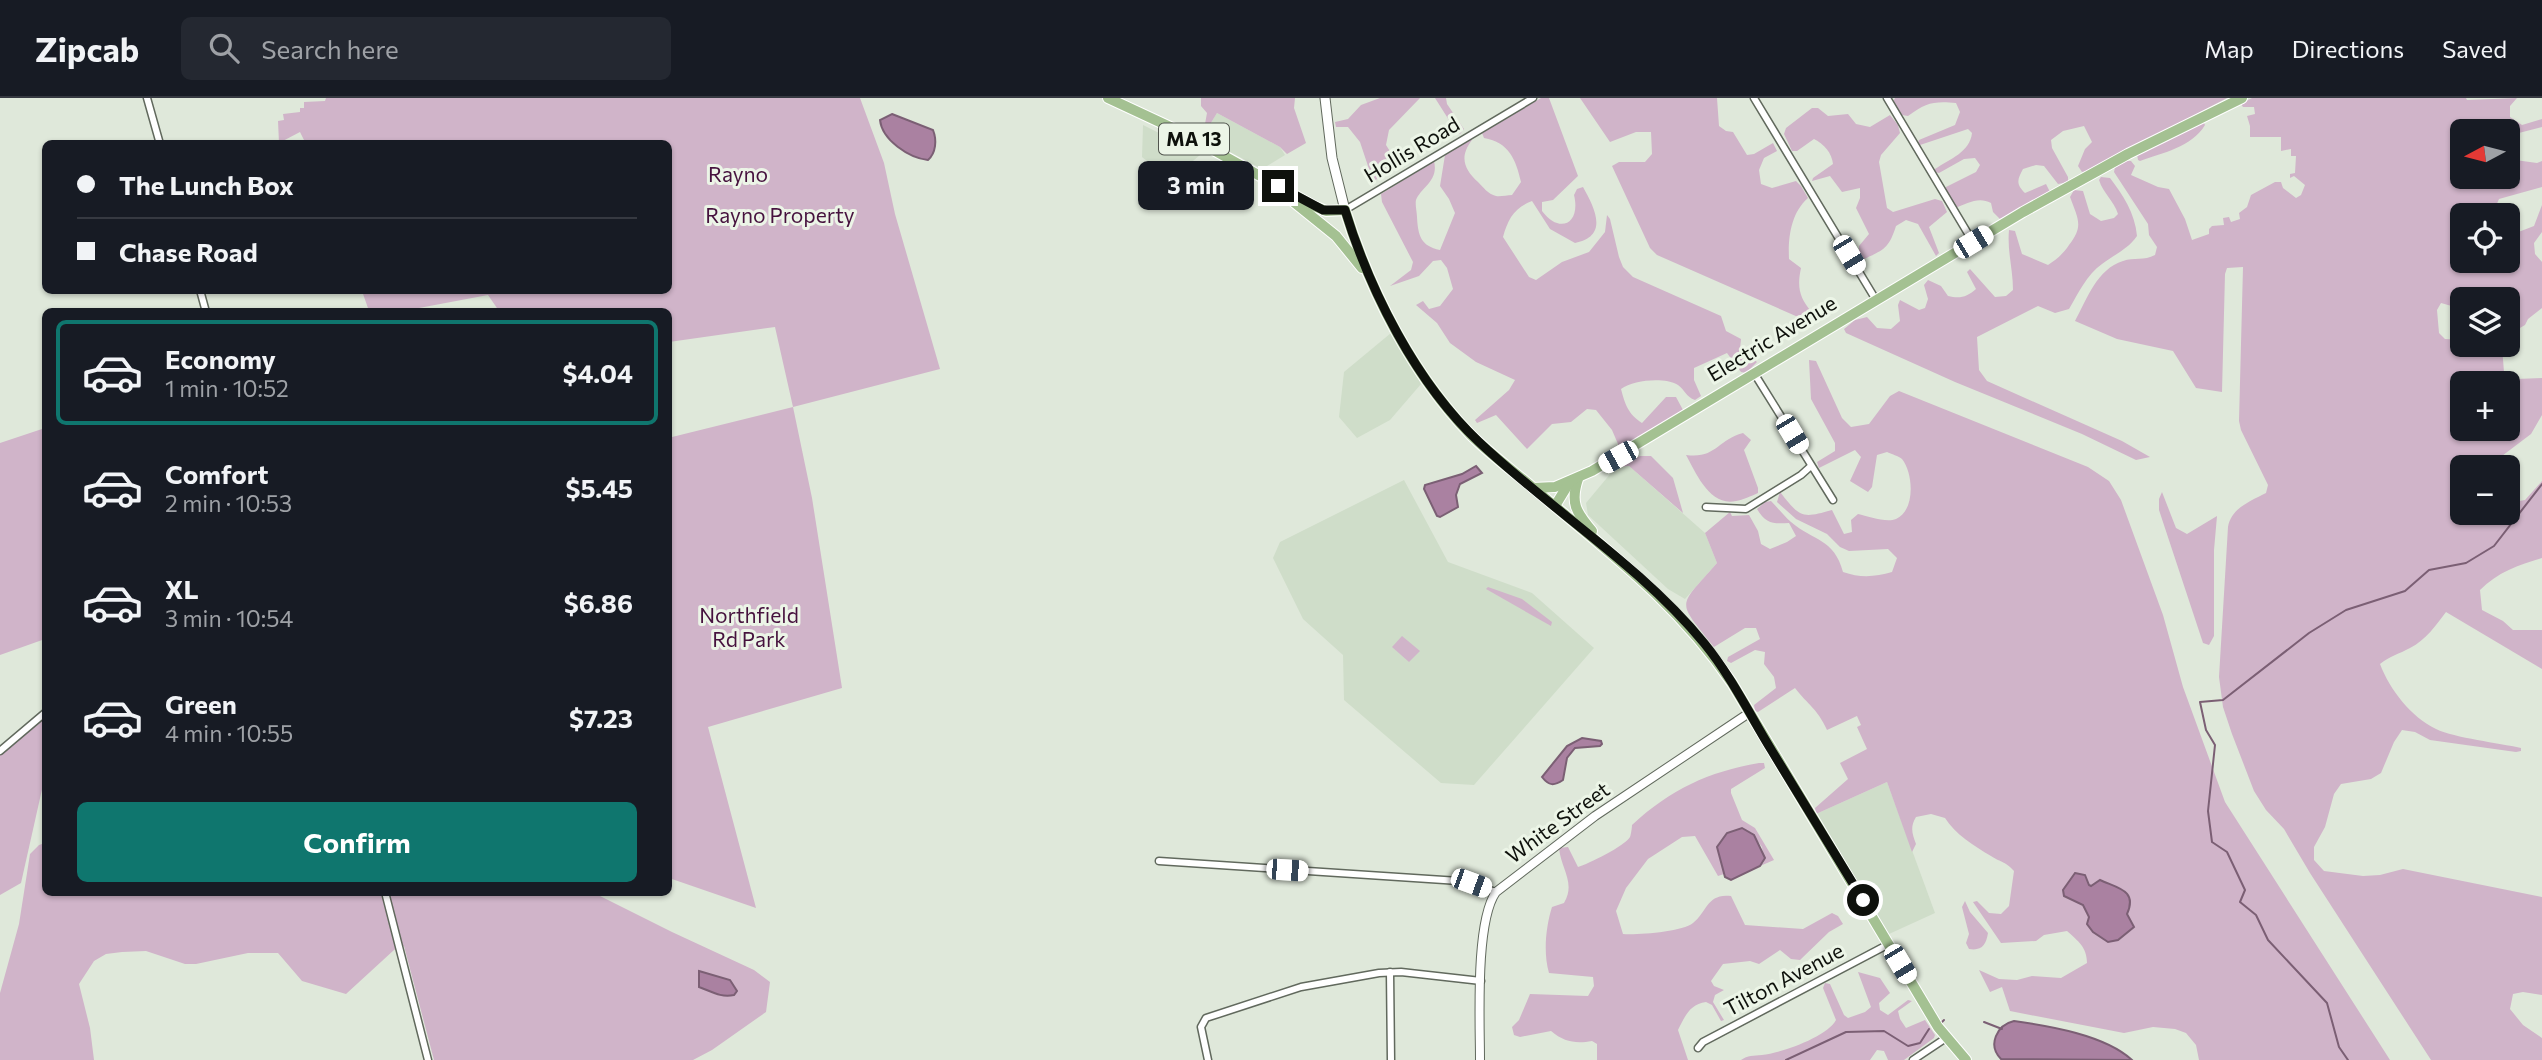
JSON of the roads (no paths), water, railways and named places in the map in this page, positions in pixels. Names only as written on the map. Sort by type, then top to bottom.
[{"type":"main road","name":"MA 13","points":[[1108,98],[1179,131],[1323,210],[1345,210]]},
{"type":"main road","points":[[1325,98],[1332,158],[1345,210],[1374,285],[1411,356],[1439,397],[1477,440],[1669,605],[1704,643],[1933,1019],[1966,1060]]},
{"type":"main road","name":"Electric Avenue","points":[[1533,488],[1547,488],[1574,480],[1632,449],[1973,242],[2107,165],[2242,98]]},
{"type":"main road","name":"MA 13","points":[[1278,186],[1285,195],[1336,236],[1374,285]]},
{"type":"main road","points":[[1317,219],[1334,218],[1345,210]]},
{"type":"main road","points":[[1558,509],[1574,480]]},
{"type":"main road","points":[[1574,480],[1575,506],[1604,547]]},
{"type":"street","points":[[147,98],[159,140]]},
{"type":"street","name":"Hollis Road","points":[[1345,210],[1533,98]]},
{"type":"street","points":[[1755,98],[1876,300]]},
{"type":"street","points":[[1887,98],[1973,242]]},
{"type":"street","points":[[1754,373],[1833,500]]},
{"type":"street","points":[[1706,507],[1745,509],[1811,466]]},
{"type":"street","name":"White Street","points":[[1480,1060],[1481,981],[1487,913],[1496,892],[1595,816],[1749,713]]},
{"type":"street","points":[[0,751],[42,715]]},
{"type":"street","points":[[1159,861],[1460,881],[1496,892]]},
{"type":"street","points":[[385,896],[429,1060]]},
{"type":"street","name":"Tilton Avenue","points":[[1698,1048],[1703,1042],[1889,944]]},
{"type":"street","points":[[1208,1060],[1201,1033],[1202,1024],[1211,1016],[1301,987],[1390,972],[1481,981]]},
{"type":"street","points":[[1390,972],[1391,1060]]},
{"type":"street","points":[[1913,1060],[1943,1034]]},
{"type":"waterway","points":[[2348,1060],[2339,1047],[2327,1003],[2268,940],[2256,915],[2240,902],[2245,890],[2227,852],[2212,842],[2208,811],[2215,745],[2206,730],[2200,702],[2223,700],[2309,633],[2346,610],[2405,591],[2429,570],[2466,563],[2494,546],[2542,484]]},
{"type":"waterway","points":[[1984,1022],[2002,1029]]},
{"type":"waterway","points":[[1786,1060],[1846,1032],[1884,1031],[1908,1046],[1920,1043],[1929,1029]]},
{"type":"park label","name":"Rayno","points":[[738,175]]},
{"type":"park label","name":"Rayno Property","points":[[780,216]]},
{"type":"park label","name":"Northfield Rd Park","points":[[749,628]]}]
